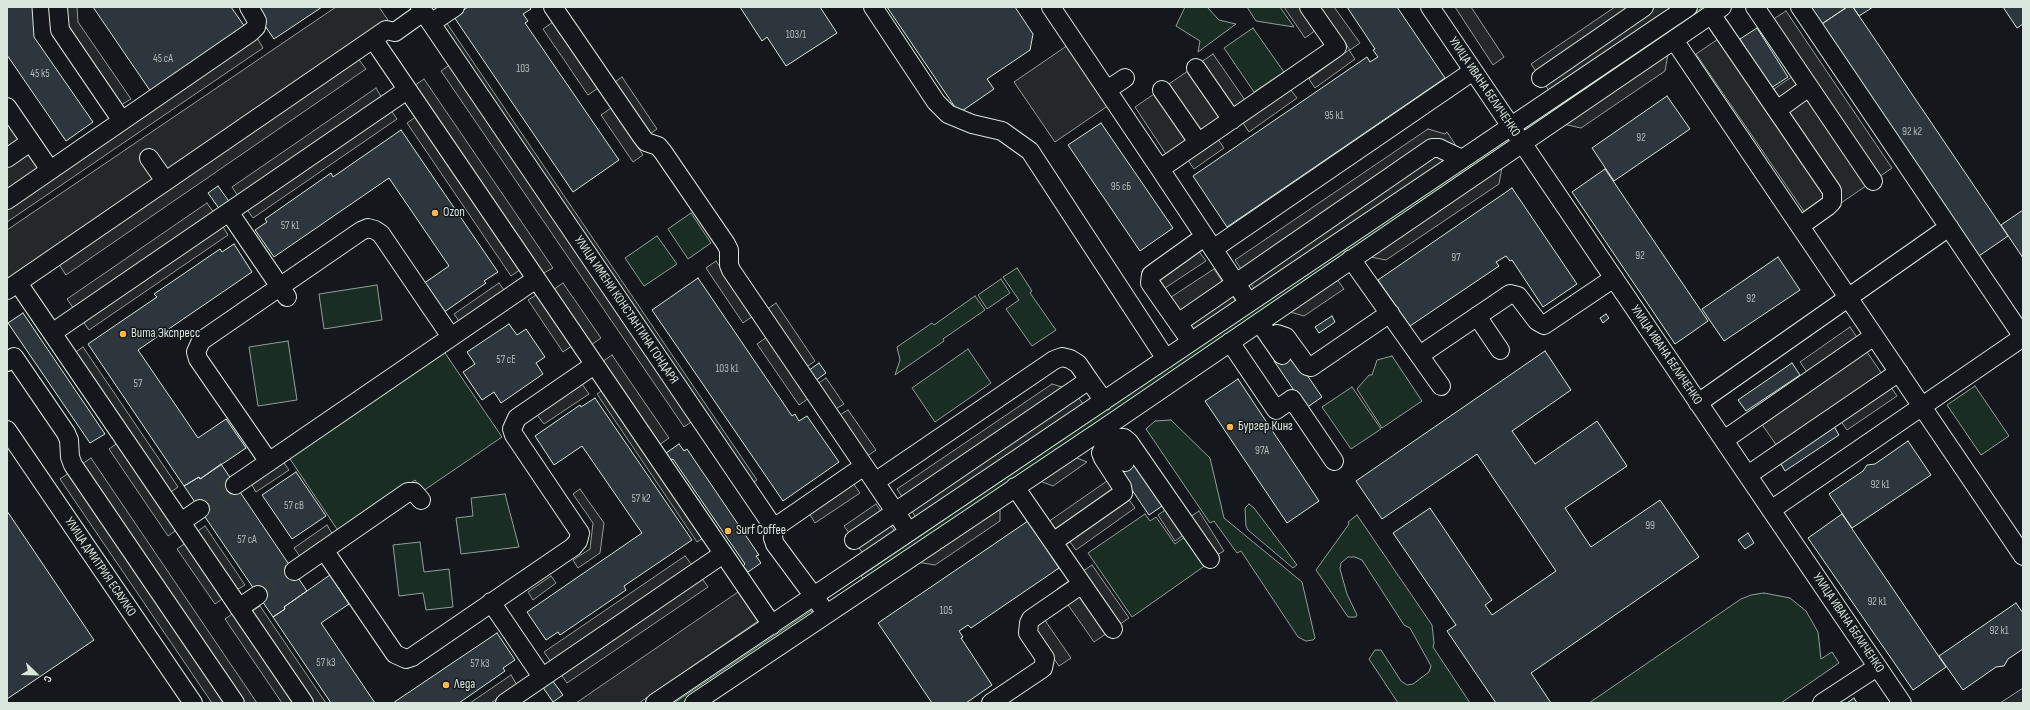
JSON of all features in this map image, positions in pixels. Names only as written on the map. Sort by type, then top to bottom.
[{"type":"street","points":[[58,7],[60,30],[122,121]]},
{"type":"street","points":[[304,703],[52,333],[12,286],[386,30],[395,32],[425,14],[455,7]]},
{"type":"street","points":[[553,7],[642,138],[662,150],[689,199],[726,244],[729,250],[729,265],[731,270],[910,532]]},
{"type":"street","points":[[873,7],[936,102],[948,114],[972,124],[1002,131],[1030,151],[1166,359]]},
{"type":"street","points":[[1051,7],[1249,303]]},
{"type":"street","points":[[1160,169],[1337,47],[1309,7]]},
{"type":"street","name":"УЛИЦА ИВАНА БЕЛИЧЕНКО","points":[[1430,7],[1902,703]]},
{"type":"street","points":[[1540,78],[1644,7]]},
{"type":"street","points":[[655,703],[1688,7]]},
{"type":"street","points":[[1755,7],[1873,181]]},
{"type":"street","points":[[1771,510],[2023,337],[1800,7]]},
{"type":"street","points":[[694,703],[1015,487],[1107,436],[1230,342],[1716,11],[1777,110],[1832,191],[1832,202],[1800,226]]},
{"type":"street","points":[[7,200],[251,32],[256,27],[257,21],[247,12]]},
{"type":"street","name":"УЛИЦА ИМЕНИ КОНСТАНТИНА ГОНДАРЯ","points":[[425,14],[774,528],[773,538],[775,544],[826,613]]},
{"type":"street","points":[[373,39],[772,625]]},
{"type":"street","points":[[1674,40],[2023,556]]},
{"type":"street","points":[[1196,68],[1232,120]]},
{"type":"street","points":[[1191,342],[1150,283],[1151,275],[1209,243],[1473,71]]},
{"type":"street","points":[[1107,90],[1125,78]]},
{"type":"street","points":[[1777,110],[1809,87]]},
{"type":"street","points":[[52,333],[407,90]]},
{"type":"street","points":[[1162,90],[1198,142]]},
{"type":"street","points":[[7,107],[50,170]]},
{"type":"street","points":[[7,158],[30,142]]},
{"type":"street","points":[[1178,323],[1432,148],[1439,148],[1462,159]]},
{"type":"street","points":[[149,158],[165,181]]},
{"type":"street","points":[[229,212],[284,292]]},
{"type":"street","points":[[1698,403],[1949,226]]},
{"type":"street","points":[[269,462],[198,359],[196,352],[201,341],[284,292],[361,231],[368,228],[381,234],[451,337]]},
{"type":"street","points":[[1351,259],[1442,386]]},
{"type":"street","points":[[1420,355],[1510,294],[1518,296],[1537,321],[1544,325],[1614,278]]},
{"type":"street","points":[[235,485],[269,462],[352,395],[451,337],[536,279]]},
{"type":"street","points":[[1270,338],[1277,334],[1286,337],[1307,366],[1311,367],[1390,313]]},
{"type":"street","points":[[1477,316],[1500,350]]},
{"type":"street","points":[[1259,322],[1282,355]]},
{"type":"street","points":[[1724,440],[1874,336]]},
{"type":"street","points":[[1230,342],[1276,410],[1292,399],[1334,461]]},
{"type":"street","points":[[875,482],[930,436],[1050,354],[1070,359],[1078,364],[1104,401]]},
{"type":"street","points":[[9,355],[66,433],[69,440],[70,457],[74,465],[235,703]]},
{"type":"street","points":[[324,550],[395,654],[406,659],[412,657],[490,597],[573,547],[578,541],[580,533],[577,527],[514,435],[512,429],[517,418],[594,365]]},
{"type":"street","points":[[1748,475],[1899,372]]},
{"type":"street","points":[[854,540],[1089,380]]},
{"type":"street","name":"УЛИЦА ДМИТРИЯ ЕСАУЛКО","points":[[7,430],[193,703]]},
{"type":"street","points":[[1107,436],[1125,462]]},
{"type":"street","points":[[1053,542],[1122,492],[1122,486],[1101,453],[1107,436]]},
{"type":"street","points":[[1107,436],[1124,438],[1129,442],[1210,559]]},
{"type":"street","points":[[774,528],[864,466]]},
{"type":"street","points":[[1015,487],[1113,629]]},
{"type":"street","points":[[294,571],[408,492],[414,492],[421,500]]},
{"type":"street","points":[[181,522],[200,509]]},
{"type":"street","points":[[505,703],[723,554]]},
{"type":"street","points":[[991,703],[1043,668],[1045,658],[1028,633],[1028,623],[1031,619],[1082,584]]},
{"type":"street","points":[[239,608],[258,595]]},
{"type":"street","points":[[490,597],[542,677]]},
{"type":"street","points":[[1822,703],[1877,667]]},
{"type":"green space","points":[[1185,7],[1207,7],[1219,20],[1236,24],[1198,52],[1200,41],[1176,26]]},
{"type":"green space","points":[[1247,7],[1280,7],[1294,27],[1256,21]]},
{"type":"green space","points":[[1703,7],[1712,7],[1555,113],[1552,108]]},
{"type":"green space","points":[[1253,28],[1284,72],[1254,92],[1224,48]]},
{"type":"green space","points":[[1492,149],[1495,154],[865,581],[861,576]]},
{"type":"green space","points":[[691,213],[711,243],[688,259],[668,229]]},
{"type":"green space","points":[[657,236],[677,264],[644,286],[625,258]]},
{"type":"green space","points":[[1017,268],[1032,291],[1030,293],[1056,330],[1032,346],[1006,309],[1019,300],[1003,277]]},
{"type":"green space","points":[[1001,279],[1010,293],[987,309],[978,295]]},
{"type":"green space","points":[[377,285],[382,320],[324,329],[319,294]]},
{"type":"green space","points":[[975,296],[985,310],[895,375],[900,360],[897,347],[932,323],[934,325]]},
{"type":"green space","points":[[288,341],[297,400],[258,406],[249,347]]},
{"type":"green space","points":[[968,349],[991,383],[935,422],[912,388]]},
{"type":"green space","points":[[443,350],[502,437],[423,491],[415,480],[339,532],[288,456]]},
{"type":"green space","points":[[1392,356],[1422,401],[1382,428],[1357,389],[1369,375],[1372,375],[1377,360]]},
{"type":"green space","points":[[1975,386],[2009,436],[1981,455],[1947,405]]},
{"type":"green space","points":[[1352,387],[1381,429],[1351,449],[1322,407]]},
{"type":"green space","points":[[1171,420],[1210,458],[1224,518],[1302,582],[1315,638],[1313,640],[1306,641],[1298,637],[1241,551],[1237,553],[1214,521],[1210,523],[1146,429],[1155,421]]},
{"type":"green space","points":[[505,494],[519,547],[461,554],[456,518],[473,516],[471,498]]},
{"type":"green space","points":[[1249,504],[1254,508],[1297,565],[1293,568],[1248,530],[1246,526],[1245,508]]},
{"type":"green space","points":[[1145,514],[1150,521],[1156,517],[1175,544],[1186,536],[1206,565],[1132,617],[1088,553]]},
{"type":"green space","points":[[1357,515],[1432,625],[1433,647],[1470,703],[1398,703],[1369,659],[1375,650],[1381,650],[1401,681],[1407,685],[1413,684],[1429,672],[1431,666],[1410,628],[1404,625],[1362,560],[1355,557],[1348,557],[1341,563],[1340,569],[1347,594],[1357,615],[1356,617],[1348,617],[1316,570],[1349,524],[1348,522]]},
{"type":"green space","points":[[420,542],[424,572],[449,569],[453,607],[426,610],[423,593],[399,596],[393,545]]},
{"type":"green space","points":[[1764,593],[1790,598],[1806,611],[1818,632],[1821,659],[1832,652],[1839,663],[1781,703],[1589,703],[1741,599],[1751,595]]},
{"type":"green space","points":[[811,611],[814,615],[684,703],[674,703]]},
{"type":"shaded area","points":[[66,7],[77,7],[78,22],[131,99],[121,105],[67,25]]},
{"type":"shaded area","points":[[336,7],[379,7],[388,20],[7,279],[7,230]]},
{"type":"shaded area","points":[[1284,7],[1300,7],[1316,30],[1305,38]]},
{"type":"shaded area","points":[[1320,7],[1334,7],[1360,43],[1350,50]]},
{"type":"shaded area","points":[[1455,7],[1471,7],[1504,57],[1493,65]]},
{"type":"shaded area","points":[[1615,7],[1674,7],[1550,92],[1531,64]]},
{"type":"shaded area","points":[[1786,11],[1892,168],[1812,223],[1696,54],[1721,37],[1762,97],[1805,68],[1772,20]]},
{"type":"shaded area","points":[[446,22],[757,480],[751,484],[440,26]]},
{"type":"shaded area","points":[[553,22],[598,88],[588,95],[543,29]]},
{"type":"shaded area","points":[[256,36],[263,48],[7,222],[7,206]]},
{"type":"shaded area","points":[[1071,43],[1112,103],[1055,142],[1014,82]]},
{"type":"shaded area","points":[[1349,50],[1355,59],[1315,88],[1309,79]]},
{"type":"shaded area","points":[[1213,54],[1245,100],[1166,154],[1135,107]]},
{"type":"shaded area","points":[[1668,54],[1665,71],[1581,128],[1563,124]]},
{"type":"shaded area","points":[[357,57],[366,69],[66,275],[58,263]]},
{"type":"shaded area","points":[[451,64],[694,420],[684,427],[441,71]]},
{"type":"shaded area","points":[[622,77],[657,129],[647,136],[612,84]]},
{"type":"shaded area","points":[[424,79],[553,268],[542,274],[414,86]]},
{"type":"shaded area","points":[[376,88],[382,98],[238,196],[232,187]]},
{"type":"shaded area","points":[[1290,89],[1297,98],[1249,132],[1243,123]]},
{"type":"shaded area","points":[[611,108],[643,155],[633,162],[601,115]]},
{"type":"shaded area","points":[[390,109],[397,119],[253,218],[246,208]]},
{"type":"shaded area","points":[[7,116],[43,169],[7,194]]},
{"type":"shaded area","points":[[417,116],[521,269],[511,276],[407,123]]},
{"type":"shaded area","points":[[1428,129],[1445,134],[1447,132],[1460,152],[1255,290],[1235,260]]},
{"type":"shaded area","points":[[1217,138],[1224,148],[1194,169],[1187,159]]},
{"type":"shaded area","points":[[1502,167],[1499,184],[1386,260],[1370,257]]},
{"type":"shaded area","points":[[207,203],[214,213],[74,309],[67,299]]},
{"type":"shaded area","points":[[222,225],[228,235],[89,330],[82,320]]},
{"type":"shaded area","points":[[1198,250],[1206,261],[1165,288],[1158,277]]},
{"type":"shaded area","points":[[716,261],[753,316],[743,323],[706,268]]},
{"type":"shaded area","points":[[1214,269],[1237,303],[1191,334],[1168,299]]},
{"type":"shaded area","points":[[1336,278],[1344,289],[1304,316],[1287,311]]},
{"type":"shaded area","points":[[499,283],[506,293],[461,324],[454,314]]},
{"type":"shaded area","points":[[563,283],[601,338],[591,345],[553,290]]},
{"type":"shaded area","points":[[538,294],[573,345],[563,352],[528,300]]},
{"type":"shaded area","points":[[776,303],[815,361],[805,368],[766,310]]},
{"type":"shaded area","points":[[1850,327],[1897,396],[1847,430],[1832,408],[1777,446],[1761,423],[1816,385],[1800,362]]},
{"type":"shaded area","points":[[767,337],[809,398],[799,405],[757,344]]},
{"type":"shaded area","points":[[83,347],[178,487],[168,494],[73,354]]},
{"type":"shaded area","points":[[612,355],[669,438],[659,445],[602,362]]},
{"type":"shaded area","points":[[826,378],[844,404],[834,410],[817,384]]},
{"type":"shaded area","points":[[582,384],[589,394],[544,424],[537,415]]},
{"type":"shaded area","points":[[1052,384],[1069,389],[1072,388],[1085,407],[917,519],[897,489]]},
{"type":"shaded area","points":[[607,387],[708,535],[697,542],[597,394]]},
{"type":"shaded area","points":[[848,410],[876,450],[866,457],[838,416]]},
{"type":"shaded area","points":[[119,442],[178,529],[168,536],[109,449]]},
{"type":"shaded area","points":[[1072,456],[1087,462],[1053,486],[1037,480]]},
{"type":"shaded area","points":[[91,458],[257,703],[212,703],[60,479]]},
{"type":"shaded area","points":[[282,460],[289,470],[256,492],[250,482]]},
{"type":"shaded area","points":[[1107,481],[1115,492],[1056,534],[1048,522]]},
{"type":"shaded area","points":[[853,483],[860,493],[815,523],[809,513]]},
{"type":"shaded area","points":[[580,489],[604,523],[600,553],[578,568],[573,560],[590,549],[593,523],[573,494]]},
{"type":"shaded area","points":[[1127,497],[1135,508],[1076,550],[1068,539]]},
{"type":"shaded area","points":[[876,504],[896,533],[864,555],[844,526]]},
{"type":"shaded area","points":[[1000,506],[1000,521],[935,565],[917,562]]},
{"type":"shaded area","points":[[1168,508],[1185,534],[1175,541],[1158,515]]},
{"type":"shaded area","points":[[1199,511],[1224,551],[1215,556],[1190,517]]},
{"type":"shaded area","points":[[327,525],[333,535],[301,558],[294,548]]},
{"type":"shaded area","points":[[205,526],[245,585],[235,591],[195,533]]},
{"type":"shaded area","points":[[187,542],[225,597],[215,604],[177,549]]},
{"type":"shaded area","points":[[685,556],[692,565],[551,662],[544,652]]},
{"type":"shaded area","points":[[1092,565],[1129,618],[1094,642],[1057,589]]},
{"type":"shaded area","points":[[551,576],[556,583],[533,600],[528,592]]},
{"type":"shaded area","points":[[701,577],[708,587],[567,683],[560,673]]},
{"type":"shaded area","points":[[738,592],[758,621],[639,703],[576,703]]},
{"type":"shaded area","points":[[260,606],[326,703],[311,703],[250,613]]},
{"type":"shaded area","points":[[235,612],[297,703],[282,703],[225,619]]},
{"type":"shaded area","points":[[1044,619],[1071,658],[1059,666],[1032,627]]},
{"type":"shaded area","points":[[511,675],[517,685],[491,703],[470,703]]},
{"type":"shaded area","points":[[2023,688],[2023,703],[2000,703]]},
{"type":"building","points":[[7,7],[32,7],[34,37],[93,122],[66,141],[7,55]]},
{"type":"building","points":[[93,7],[231,7],[245,27],[151,92]]},
{"type":"building","points":[[252,7],[322,7],[274,39]]},
{"type":"building","points":[[468,7],[530,7],[531,9],[523,14],[528,21],[525,23],[619,160],[573,192],[454,17]]},
{"type":"building","points":[[740,7],[820,7],[837,33],[786,66],[767,37],[762,41]]},
{"type":"building","points":[[887,7],[1015,7],[1033,34],[1030,50],[987,79],[994,89],[959,113]]},
{"type":"building","points":[[1347,7],[1397,7],[1445,78],[1227,227],[1193,176],[1367,57],[1370,62],[1378,57],[1373,50],[1375,49]]},
{"type":"building","points":[[1802,7],[1847,7],[1816,28]]},
{"type":"building","points":[[1847,7],[1853,7],[2008,236],[1973,260],[1816,28]]},
{"type":"building","points":[[1853,7],[1873,7],[1859,16]]},
{"type":"building","points":[[2003,7],[2023,7],[2023,24],[2017,28]]},
{"type":"building","points":[[1757,28],[1788,77],[1771,88],[1740,39]]},
{"type":"building","points":[[1667,96],[1690,129],[1614,181],[1592,148]]},
{"type":"building","points":[[1101,123],[1173,228],[1140,251],[1068,145]]},
{"type":"building","points":[[401,130],[498,272],[484,281],[486,283],[440,315],[420,286],[449,266],[389,178],[274,257],[255,230],[267,222],[265,219],[331,173],[333,177]]},
{"type":"building","points":[[1605,169],[1708,321],[1675,344],[1572,192]]},
{"type":"building","points":[[218,186],[233,207],[223,214],[208,193]]},
{"type":"building","points":[[1512,188],[1577,284],[1543,307],[1512,260],[1510,261],[1506,256],[1496,262],[1499,266],[1410,326],[1378,280]]},
{"type":"building","points":[[2023,210],[2023,258],[2001,225]]},
{"type":"building","points":[[234,244],[252,272],[138,350],[198,438],[226,419],[246,448],[200,479],[199,477],[184,486],[88,344],[157,297],[154,294],[220,249],[222,252]]},
{"type":"building","points":[[1778,257],[1800,290],[1724,341],[1702,309]]},
{"type":"building","points":[[698,278],[792,416],[795,414],[799,421],[807,416],[839,462],[783,501],[652,310]]},
{"type":"building","points":[[23,313],[105,434],[90,443],[8,323]]},
{"type":"building","points":[[1606,314],[1609,318],[1603,323],[1600,318]]},
{"type":"building","points":[[1332,316],[1335,322],[1319,333],[1315,327]]},
{"type":"building","points":[[509,324],[517,335],[526,329],[545,357],[536,363],[543,374],[501,403],[494,392],[482,400],[463,372],[475,364],[467,352]]},
{"type":"building","points":[[1290,350],[1322,397],[1306,408],[1274,361]]},
{"type":"building","points":[[1545,351],[1571,390],[1512,431],[1535,464],[1597,421],[1627,466],[1565,508],[1591,547],[1660,500],[1699,557],[1531,673],[1551,703],[1496,703],[1447,631],[1456,625],[1393,533],[1430,508],[1492,600],[1485,605],[1492,615],[1556,571],[1477,454],[1382,519],[1356,481]]},
{"type":"building","points":[[819,363],[826,373],[815,381],[808,371]]},
{"type":"building","points":[[1792,363],[1800,375],[1746,411],[1738,400]]},
{"type":"building","points":[[1238,379],[1319,501],[1287,523],[1205,401]]},
{"type":"building","points":[[595,398],[692,540],[624,586],[626,590],[560,635],[558,632],[546,640],[527,612],[642,533],[582,446],[554,465],[535,436],[580,405],[581,407]]},
{"type":"building","points":[[1832,423],[1839,435],[1785,471],[1778,459]]},
{"type":"building","points":[[1908,441],[1931,475],[1852,528],[1829,494],[1863,471],[1867,465],[1875,464]]},
{"type":"building","points":[[679,444],[684,451],[687,449],[759,555],[756,556],[761,563],[748,572],[743,566],[745,564],[673,459],[671,460],[666,453]]},
{"type":"building","points":[[1133,456],[1165,504],[1149,515],[1117,468]]},
{"type":"building","points":[[221,464],[307,591],[284,607],[285,609],[273,617],[184,486],[199,477],[200,479]]},
{"type":"building","points":[[296,472],[326,516],[292,539],[262,495]]},
{"type":"building","points":[[7,511],[94,640],[7,699]]},
{"type":"building","points":[[1842,514],[1946,667],[1913,690],[1808,538]]},
{"type":"building","points":[[1028,521],[1059,568],[971,628],[968,625],[959,631],[963,637],[961,638],[992,685],[966,703],[932,703],[878,623]]},
{"type":"building","points":[[1748,533],[1754,543],[1745,549],[1738,540]]},
{"type":"building","points":[[330,575],[349,604],[321,623],[375,703],[331,703],[273,617],[285,609],[284,607]]},
{"type":"building","points":[[2016,603],[2023,613],[2023,649],[2008,659],[2004,666],[1996,667],[1963,690],[1939,656]]},
{"type":"building","points":[[497,633],[515,660],[503,668],[505,671],[459,703],[393,703]]},
{"type":"building","points":[[552,680],[563,695],[553,702],[542,686]]},
{"type":"building","points":[[1854,698],[1857,703],[1847,703]]},
{"type":"tunnel","points":[[200,509],[235,485]]},
{"type":"tunnel","points":[[258,595],[294,571]]},
{"type":"place","name":"Ozon","points":[[435,213]]},
{"type":"place","name":"Вита Экспресс","points":[[123,334]]},
{"type":"place","name":"Бургер Кинг","points":[[1230,427]]},
{"type":"place","name":"Surf Coffee","points":[[728,531]]},
{"type":"place","name":"Леда","points":[[446,685]]}]
